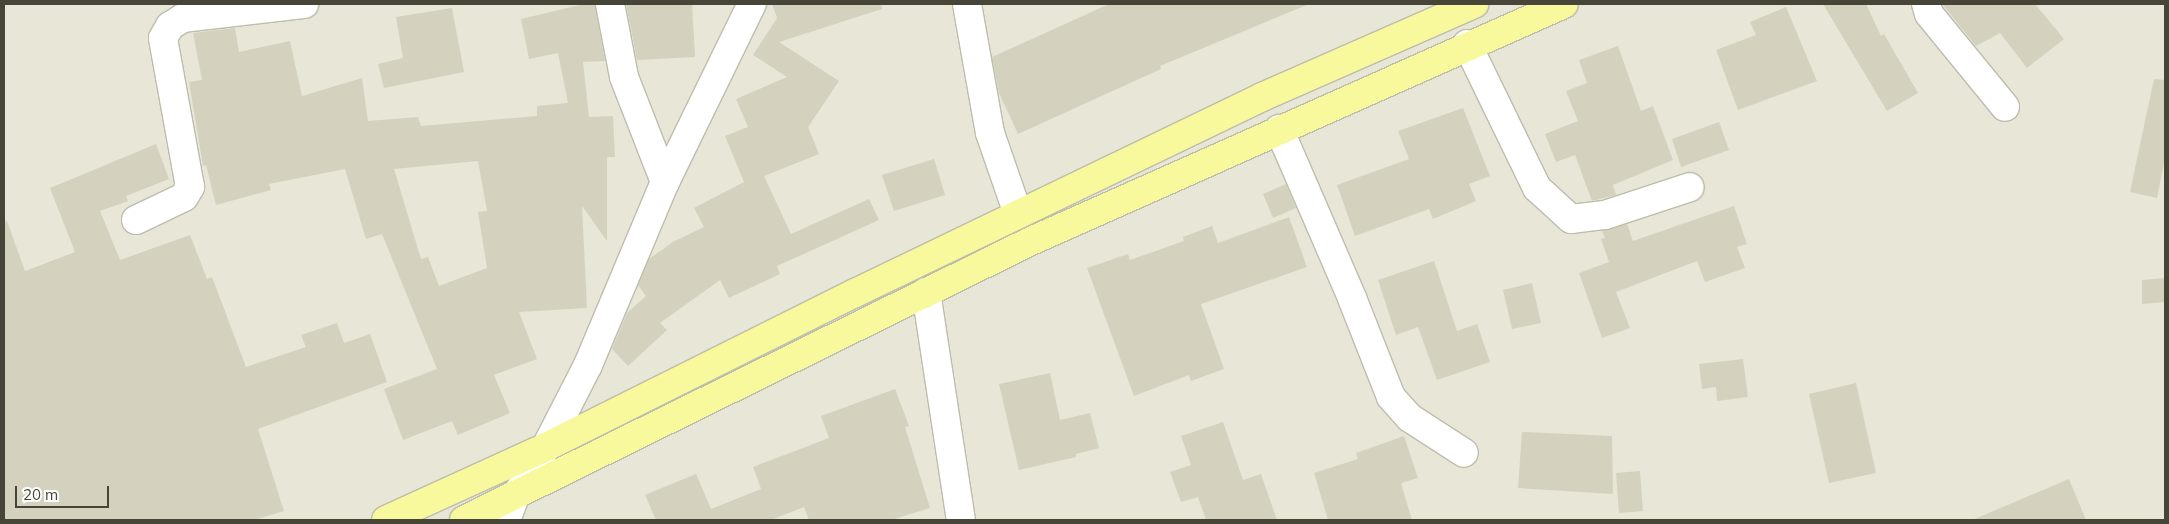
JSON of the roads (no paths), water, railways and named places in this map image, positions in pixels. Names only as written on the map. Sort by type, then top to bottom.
[{"type":"main road","points":[[386,520],[546,447],[1018,214],[1262,97],[1474,4]]},
{"type":"main road","points":[[464,520],[511,509],[926,292],[1467,44],[1564,4]]},
{"type":"street","points":[[136,220],[184,197],[190,187],[163,38],[170,26],[184,18],[304,4]]},
{"type":"street","points":[[610,4],[624,78],[666,182]]},
{"type":"street","points":[[511,509],[546,447],[588,365],[666,182],[752,4]]},
{"type":"street","points":[[967,4],[990,133],[1018,214]]},
{"type":"street","points":[[1926,4],[1929,14],[2005,107]]},
{"type":"street","points":[[1467,44],[1537,188],[1571,219],[1605,215],[1690,188]]},
{"type":"street","points":[[1279,129],[1391,397],[1410,418],[1464,452]]},
{"type":"street","points":[[926,292],[961,520]]}]
